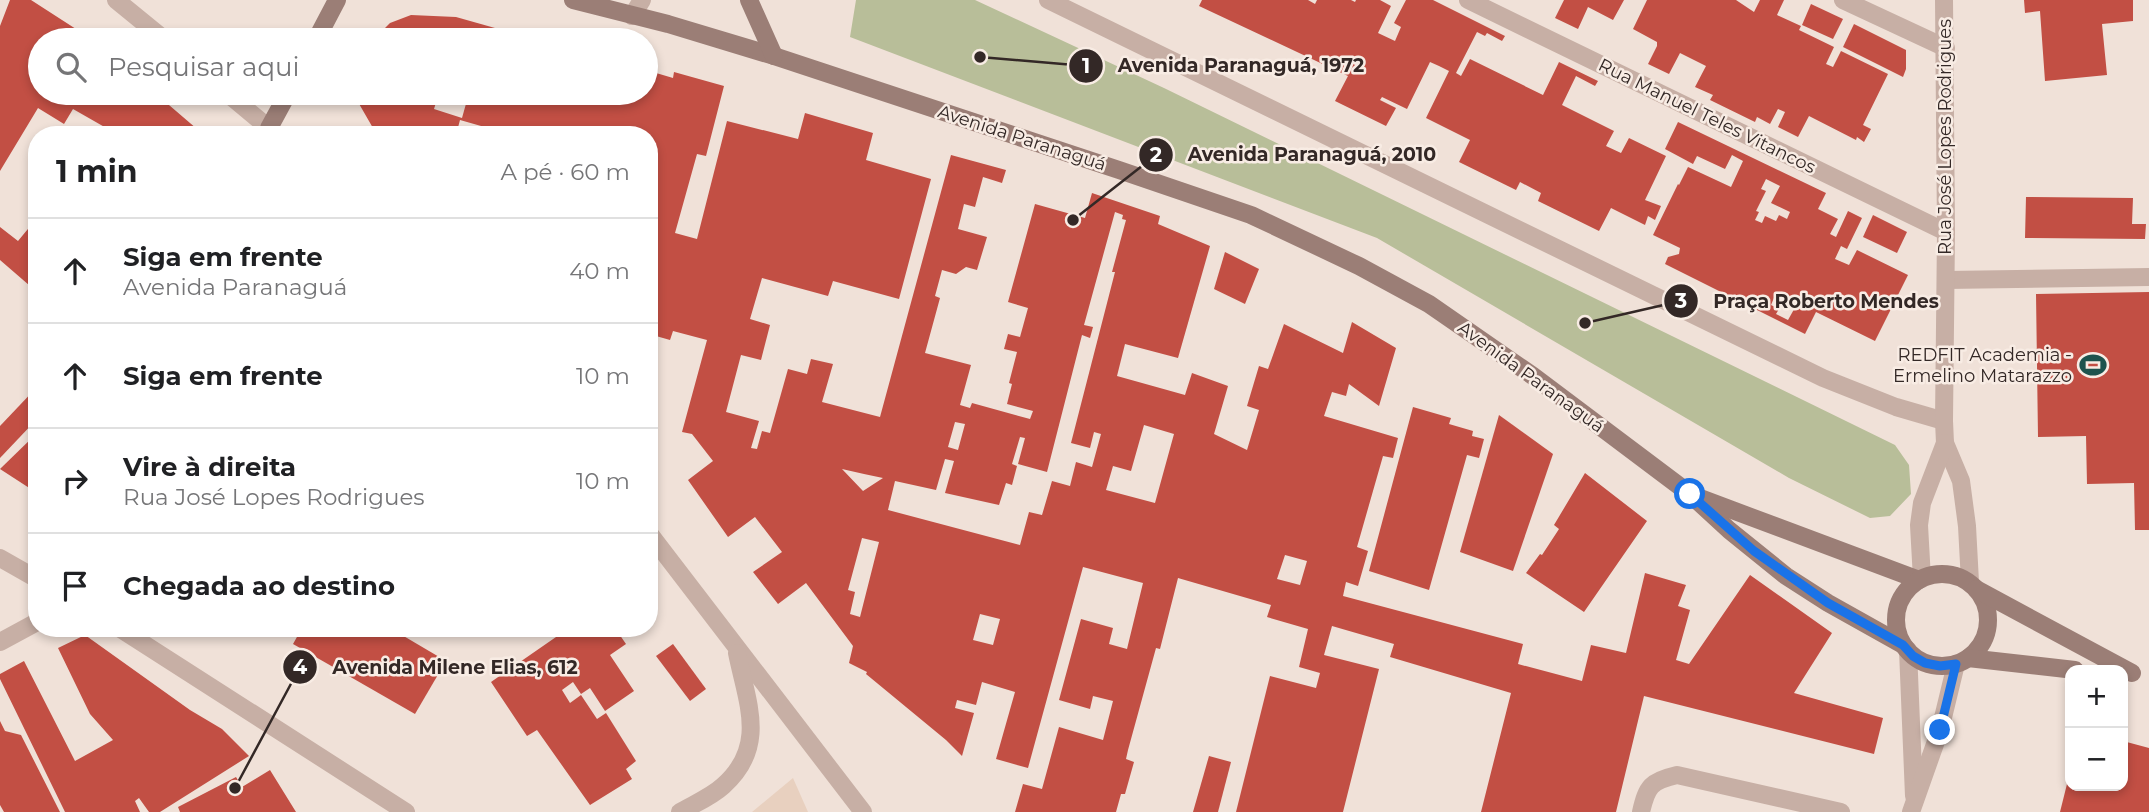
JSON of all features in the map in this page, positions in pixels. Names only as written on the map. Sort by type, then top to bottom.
[{"type":"main road","points":[[322,28],[337,0]]},
{"type":"main road","name":"Avenida Paranaguá","points":[[573,0],[668,24],[774,56],[1251,215],[1359,266],[1439,311],[1533,376],[1690,494],[1737,537],[1786,576],[1905,647]]},
{"type":"main road","points":[[749,0],[774,56]]},
{"type":"main road","points":[[275,126],[283,105]]},
{"type":"main road","name":"Avenida Paranaguá","points":[[1690,494],[1920,579]]},
{"type":"main road","points":[[2065,669],[1962,661],[1940,666],[1925,663],[1905,647],[1897,631],[1899,602],[1908,589],[1920,579],[1949,574],[2134,673]]},
{"type":"main road","points":[[1962,661],[1979,646],[1986,632],[1988,617],[1984,602],[1973,585]]},
{"type":"street","points":[[116,0],[150,28]]},
{"type":"street","points":[[632,16],[642,0]]},
{"type":"street","points":[[1048,0],[1823,378],[1896,407],[1944,421]]},
{"type":"street","name":"Rua Manuel Teles Vitancos","points":[[1468,0],[1946,232]]},
{"type":"street","points":[[1843,0],[1945,48]]},
{"type":"street","name":"Rua José Lopes Rodrigues","points":[[1944,0],[1945,443],[1961,481],[1973,585]]},
{"type":"street","points":[[242,105],[266,126]]},
{"type":"street","points":[[1946,281],[2149,277]]},
{"type":"street","name":"Rua José Lopes Rodrigues","points":[[1920,579],[1919,525],[1922,503],[1945,443]]},
{"type":"street","points":[[658,545],[863,812]]},
{"type":"street","points":[[0,558],[28,574]]},
{"type":"street","points":[[0,642],[28,627]]},
{"type":"street","points":[[133,637],[406,812]]},
{"type":"street","points":[[1905,647],[1913,807]]},
{"type":"street","points":[[680,812],[723,786],[742,764],[750,747],[753,729],[737,649]]},
{"type":"street","points":[[1913,807],[1962,661]]},
{"type":"street","points":[[1641,812],[1647,793],[1657,780],[1677,775],[1804,808],[1841,812]]},
{"type":"green space","points":[[856,0],[975,0],[1164,88],[1895,445],[1909,465],[1911,494],[1890,516],[1870,518],[1789,478],[1377,238],[850,37]]},
{"type":"shaded area","points":[[793,778],[808,812],[752,812]]},
{"type":"building","points":[[10,0],[31,0],[74,28],[28,28],[28,105],[169,105],[194,126],[103,126],[73,109],[64,124],[38,108],[0,171],[0,26]]},
{"type":"building","points":[[1202,0],[1308,0],[1315,4],[1317,0],[1380,0],[1391,6],[1378,33],[1395,41],[1401,27],[1394,23],[1406,0],[1433,0],[1505,36],[1502,41],[1487,33],[1485,36],[1477,32],[1456,73],[1461,76],[1470,59],[1543,95],[1559,62],[1598,81],[1595,86],[1576,76],[1562,105],[1614,131],[1606,146],[1621,153],[1629,138],[1666,156],[1645,200],[1661,206],[1655,220],[1648,216],[1645,225],[1611,208],[1599,231],[1538,201],[1541,193],[1520,182],[1516,190],[1459,162],[1470,140],[1426,118],[1449,71],[1439,66],[1430,62],[1407,109],[1382,97],[1380,100],[1396,108],[1386,126],[1335,101],[1348,76],[1199,6]]},
{"type":"building","points":[[1564,0],[1624,0],[1613,20],[1588,7],[1578,29],[1555,18]]},
{"type":"building","points":[[1647,0],[1736,0],[1754,12],[1760,0],[1784,0],[1777,15],[1801,26],[1799,30],[1834,47],[1826,64],[1833,67],[1841,51],[1888,74],[1863,125],[1871,129],[1864,142],[1809,116],[1798,137],[1778,127],[1785,112],[1778,109],[1770,124],[1757,117],[1755,122],[1710,100],[1713,95],[1695,87],[1706,66],[1680,53],[1669,74],[1648,64],[1657,42],[1633,29]]},
{"type":"building","points":[[2024,0],[2133,0],[2133,21],[2102,24],[2107,75],[2045,81],[2040,11],[2025,13]]},
{"type":"building","points":[[1811,4],[1843,19],[1833,39],[1802,25]]},
{"type":"building","points":[[411,15],[456,17],[495,28],[385,28],[390,23]]},
{"type":"building","points":[[1854,24],[1906,50],[1903,77],[1843,47]]},
{"type":"building","points":[[674,72],[724,86],[706,156],[697,154],[675,233],[697,239],[727,121],[798,139],[805,113],[873,133],[866,160],[931,179],[899,299],[833,281],[828,296],[762,278],[750,319],[770,325],[761,360],[741,355],[726,412],[759,421],[751,448],[757,449],[762,431],[770,433],[788,369],[807,374],[811,359],[833,364],[822,402],[880,417],[951,155],[1006,170],[1002,183],[983,177],[975,207],[964,204],[958,229],[987,237],[977,270],[966,267],[956,274],[942,270],[935,296],[940,298],[925,353],[971,365],[960,405],[970,408],[972,403],[1030,419],[1033,411],[1007,404],[1017,352],[1004,349],[1008,334],[1020,337],[1028,308],[1008,302],[1035,204],[1085,218],[1092,193],[1160,216],[1158,224],[1210,246],[1178,358],[1125,344],[1117,376],[1185,395],[1192,373],[1228,386],[1214,434],[1247,450],[1259,410],[1247,406],[1259,366],[1268,369],[1284,324],[1343,353],[1352,322],[1396,348],[1379,406],[1349,384],[1346,396],[1332,392],[1324,416],[1398,438],[1393,458],[1383,456],[1357,547],[1368,551],[1358,586],[1346,582],[1343,596],[1523,644],[1518,664],[1582,681],[1591,645],[1626,653],[1645,573],[1686,585],[1678,606],[1690,610],[1676,660],[1689,664],[1750,575],[1832,633],[1794,693],[1883,718],[1874,754],[1644,696],[1616,812],[1481,812],[1511,693],[1390,657],[1394,644],[1332,626],[1324,655],[1379,669],[1343,812],[1236,812],[1270,676],[1316,688],[1320,673],[1299,667],[1308,629],[1267,617],[1271,605],[1178,578],[1160,649],[1156,648],[1128,750],[1126,759],[1134,762],[1125,794],[1121,794],[1116,812],[1015,812],[1023,784],[1042,789],[1059,727],[1103,740],[1113,701],[1093,696],[1090,709],[1059,700],[1081,619],[1113,628],[1109,644],[1127,649],[1143,583],[1083,567],[1028,768],[996,759],[1015,692],[982,682],[976,705],[957,700],[955,708],[974,713],[962,756],[866,674],[867,672],[849,663],[853,646],[806,583],[778,604],[753,572],[782,552],[755,517],[728,537],[688,480],[713,461],[692,434],[682,432],[707,340],[673,331],[670,340],[658,337],[658,126],[481,126],[460,120],[458,126],[372,126],[360,105],[435,105],[434,109],[462,118],[466,105],[658,105],[658,74],[673,78]],"holes":[[[1115,212],[1123,215],[1122,219],[1126,220],[1071,443],[1090,448],[1094,432],[1101,434],[1092,467],[1076,462],[1070,486],[1052,481],[1042,515],[1029,512],[1020,545],[888,510],[895,481],[936,490],[945,459],[954,461],[945,493],[999,505],[1006,483],[1012,485],[1017,466],[1012,464],[1020,437],[1025,438],[1018,464],[1047,472],[1082,335],[1090,338],[1093,327],[1084,325]],[[955,422],[965,424],[958,450],[948,447]],[[1144,425],[1174,434],[1155,503],[1106,490],[1113,466],[1131,471]],[[842,469],[883,478],[863,491]],[[862,538],[879,542],[860,617],[850,614],[855,592],[848,590]],[[1285,555],[1307,561],[1300,585],[1277,579]],[[980,614],[1000,619],[993,645],[973,640]]]},
{"type":"building","points":[[1678,122],[1826,193],[1818,209],[1838,219],[1830,234],[1836,237],[1848,211],[1862,218],[1847,249],[1841,246],[1835,259],[1849,265],[1857,250],[1908,275],[1875,341],[1816,312],[1805,334],[1665,264],[1668,257],[1679,254],[1680,248],[1653,235],[1688,167],[1731,187],[1743,161],[1732,155],[1725,169],[1697,156],[1693,164],[1665,149]],"holes":[[[1766,179],[1780,186],[1771,203],[1790,212],[1787,219],[1779,215],[1776,221],[1765,216],[1762,223],[1755,220],[1759,212],[1756,211],[1766,191],[1761,189]],[[1776,293],[1797,304],[1788,320],[1776,314],[1779,309],[1771,305]]]},
{"type":"building","points":[[2026,197],[2133,198],[2132,224],[2146,224],[2145,239],[2025,238]]},
{"type":"building","points":[[1873,215],[1907,232],[1897,253],[1863,237]]},
{"type":"building","points":[[0,227],[18,241],[28,229],[28,284],[0,260]]},
{"type":"building","points":[[1225,252],[1259,269],[1245,304],[1214,289]]},
{"type":"building","name":"REDFIT Academia - Ermelino Matarazzo","points":[[2149,292],[2149,530],[2135,530],[2134,483],[2087,484],[2086,436],[2038,437],[2036,294]]},
{"type":"building","points":[[28,396],[28,428],[0,458],[0,426]]},
{"type":"building","points":[[1413,407],[1451,418],[1449,424],[1473,431],[1472,436],[1484,439],[1479,458],[1467,455],[1429,590],[1369,571]]},
{"type":"building","points":[[1499,415],[1553,454],[1513,571],[1460,552]]},
{"type":"building","points":[[28,442],[28,487],[0,469]]},
{"type":"building","points":[[1585,473],[1647,521],[1584,612],[1526,573],[1559,529],[1554,525]]},
{"type":"building","points":[[81,637],[88,637],[190,710],[222,729],[249,756],[160,812],[149,812],[139,798],[135,801],[140,812],[65,812],[0,679],[0,674],[24,661],[75,761],[113,740],[90,714],[58,648]]},
{"type":"building","points":[[297,637],[405,637],[446,661],[415,714],[293,644]]},
{"type":"building","points":[[556,637],[621,637],[626,644],[610,655],[634,691],[605,711],[590,688],[581,694],[573,682],[562,690],[570,703],[581,695],[597,719],[606,713],[636,761],[626,769],[632,779],[590,805],[537,730],[527,736],[491,682]]},
{"type":"building","points":[[673,644],[706,689],[690,701],[656,656]]},
{"type":"building","points":[[0,721],[5,731],[21,735],[60,812],[4,812],[0,805]]},
{"type":"building","points":[[2128,742],[2149,748],[2149,812],[2060,812],[2065,791],[2128,791]]},
{"type":"building","points":[[1209,756],[1231,762],[1218,812],[1193,812]]},
{"type":"building","points":[[270,770],[296,812],[180,812],[178,807],[236,777],[242,787]]},
{"type":"place","name":"Avenida Paranaguá, 1972","points":[[980,57]]},
{"type":"place","name":"Avenida Paranaguá, 2010","points":[[1073,220]]},
{"type":"place","name":"Praça Roberto Mendes","points":[[1585,323]]},
{"type":"place","name":"REDFIT Academia - Ermelino Matarazzo","points":[[2093,365]]},
{"type":"place","name":"Avenida Milene Elias, 612","points":[[235,788]]},
{"type":"route","points":[[1690,494],[1754,551],[1828,603],[1903,645],[1913,656],[1925,663],[1940,666],[1956,664],[1940,730]]}]
